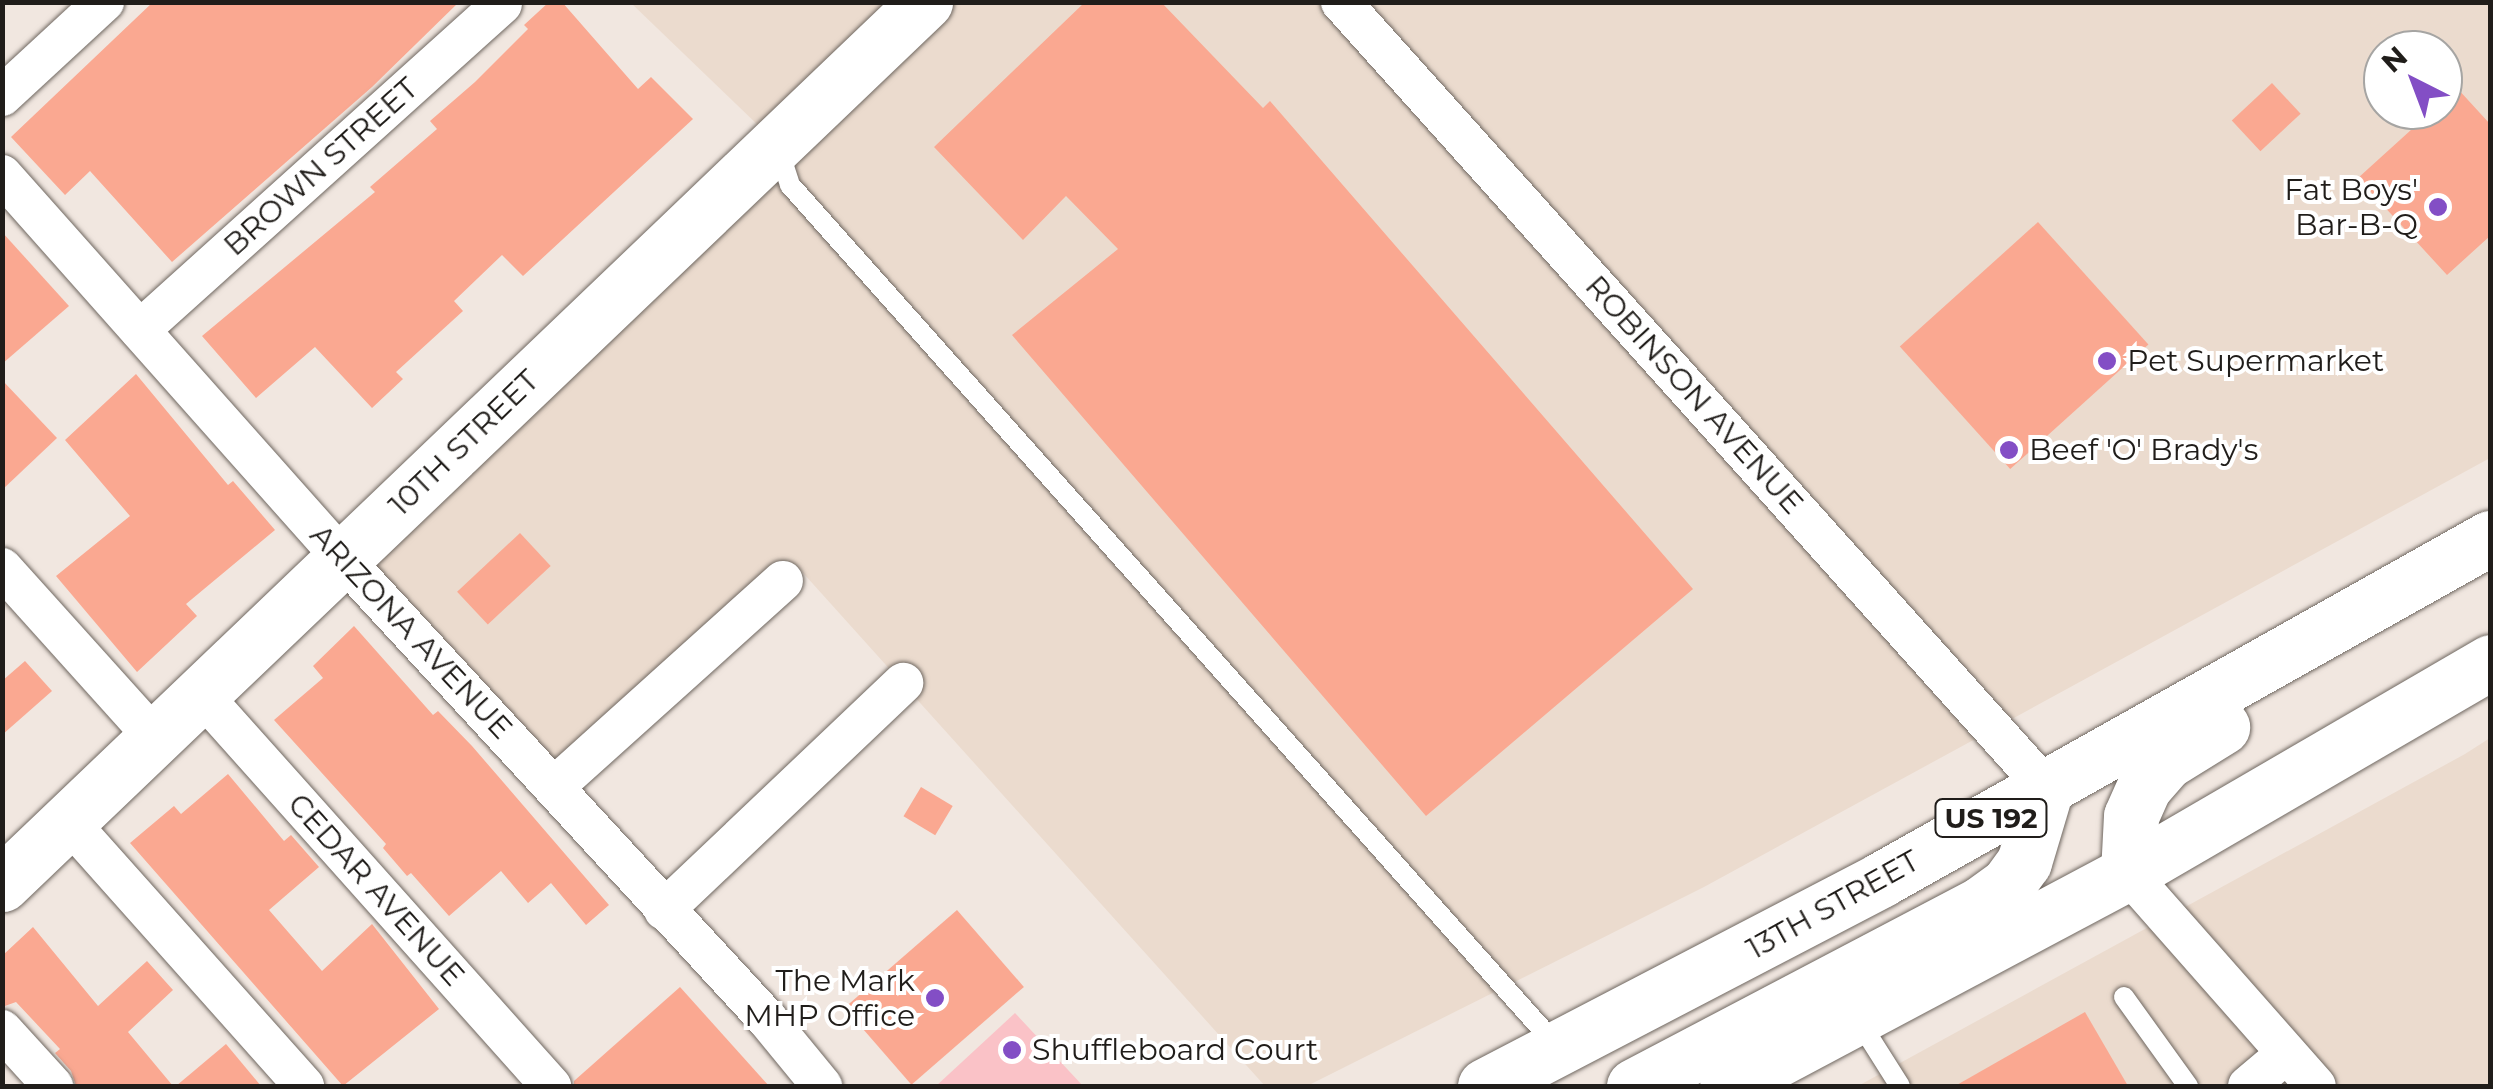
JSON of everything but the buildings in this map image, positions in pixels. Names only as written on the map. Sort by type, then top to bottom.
[{"type":"main road","name":"10TH STREET","points":[[2,884],[925,2]]},
{"type":"main road","name":"13TH STREET","points":[[1485,1086],[1744,954],[2490,538]]},
{"type":"main road","points":[[2128,873],[2131,816],[2144,788],[2167,760],[2401,630],[2399,590]]},
{"type":"main road","points":[[1726,1086],[2128,873],[2490,662]]},
{"type":"main road","points":[[1634,1086],[1982,903],[2008,884],[2024,862],[2046,788]]},
{"type":"street","points":[[2,96],[104,2]]},
{"type":"street","name":"ROBINSON AVENUE","points":[[1341,2],[2046,788]]},
{"type":"street","name":"BROWN STREET","points":[[140,330],[502,4]]},
{"type":"street","name":"ARIZONA AVENUE","points":[[2,175],[343,559],[822,1086]]},
{"type":"street","points":[[2,568],[155,738]]},
{"type":"street","points":[[554,787],[783,581]]},
{"type":"street","points":[[664,910],[903,683]]},
{"type":"street","name":"CEDAR AVENUE","points":[[201,694],[551,1086]]},
{"type":"street","points":[[68,822],[304,1086]]},
{"type":"street","points":[[2128,873],[2316,1086]]},
{"type":"street","points":[[2,1030],[53,1086]]},
{"type":"street","points":[[2248,1086],[2286,1054]]},
{"type":"lane","points":[[776,144],[790,186],[1560,1049]]},
{"type":"lane","points":[[2124,997],[2188,1086]]},
{"type":"lane","points":[[1856,1016],[1900,1086]]},
{"type":"shaded area","points":[[631,3],[894,3],[762,129]]},
{"type":"shaded area","points":[[956,3],[2490,3],[2490,458],[1704,887],[1307,1086],[1265,1086],[795,564],[550,777],[368,564]]},
{"type":"shaded area","points":[[2490,738],[2490,1086],[1858,1086],[2465,754]]},
{"type":"shaded area","name":"Shuffleboard Court","points":[[1015,1013],[1083,1086],[936,1086]]},
{"type":"place","name":"Fat Boys' Bar-B-Q","points":[[2438,207]]},
{"type":"place","name":"Pet Supermarket","points":[[2107,361]]},
{"type":"place","name":"Beef 'O' Brady's","points":[[2009,450]]},
{"type":"place","name":"The Mark MHP Office","points":[[935,998]]},
{"type":"place","name":"Shuffleboard Court","points":[[1012,1050]]}]
